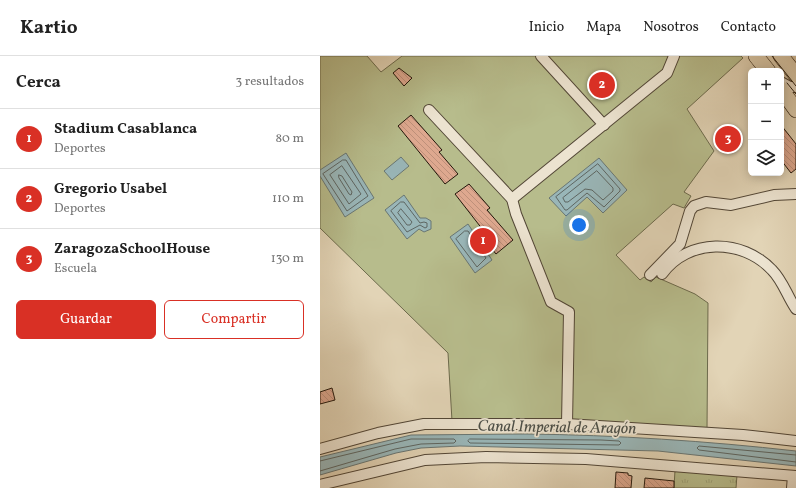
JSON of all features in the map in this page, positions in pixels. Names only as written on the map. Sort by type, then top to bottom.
[{"type":"highway","points":[[756,56],[766,68]]},
{"type":"highway","points":[[781,56],[796,76]]},
{"type":"highway","points":[[784,93],[796,110]]},
{"type":"street","points":[[541,56],[604,125]]},
{"type":"street","points":[[512,199],[667,73],[674,56]]},
{"type":"street","points":[[784,84],[790,87],[796,87]]},
{"type":"street","points":[[429,110],[512,199],[516,214],[551,302],[569,312],[567,424]]},
{"type":"street","points":[[682,255],[680,244],[690,211],[700,203],[731,204],[774,195],[796,194]]},
{"type":"street","points":[[650,275],[680,244]]},
{"type":"street","points":[[662,274],[670,264],[682,255],[698,248],[722,246],[746,252],[765,263],[780,280],[788,297],[796,309]]},
{"type":"street","points":[[320,449],[416,424],[567,424],[743,435],[796,441]]},
{"type":"street","points":[[320,485],[425,460],[452,458],[586,459],[794,476],[792,488]]},
{"type":"green space","points":[[320,56],[367,56],[381,72],[402,56],[741,56],[743,58],[687,109],[714,151],[684,192],[691,196],[684,208],[673,204],[616,255],[640,280],[644,277],[651,282],[656,277],[695,294],[708,303],[707,429],[452,421],[448,353],[320,228]]},
{"type":"green space","points":[[675,470],[737,475],[736,488],[674,488]]},
{"type":"water","points":[[346,153],[374,198],[345,217],[320,176],[320,170]]},
{"type":"water","points":[[401,157],[409,166],[392,180],[384,171]]},
{"type":"water","points":[[599,158],[627,190],[603,213],[587,197],[566,216],[549,198]]},
{"type":"water","points":[[404,195],[420,218],[426,218],[431,221],[431,229],[424,232],[419,229],[407,239],[385,210]]},
{"type":"water","points":[[468,224],[492,260],[475,273],[450,237]]},
{"type":"water","name":"Canal Imperial de Aragón","points":[[526,434],[661,439],[796,451],[796,466],[658,451],[460,446],[421,448],[396,453],[320,475],[320,457],[411,435]]},
{"type":"building","points":[[399,68],[412,78],[404,86],[393,73]]},
{"type":"building","points":[[411,115],[442,150],[439,152],[458,174],[445,184],[398,126]]},
{"type":"building","points":[[784,129],[796,144],[796,169],[791,173],[784,164]]},
{"type":"building","points":[[469,184],[490,208],[487,210],[513,240],[496,254],[479,233],[483,230],[455,194]]},
{"type":"building","points":[[332,388],[335,400],[320,404],[320,392]]},
{"type":"building","points":[[616,472],[628,473],[628,475],[632,476],[631,488],[615,488]]},
{"type":"building","points":[[645,478],[674,481],[674,488],[644,488]]},
{"type":"tram line","points":[[772,56],[796,86]]},
{"type":"tram line","points":[[787,83],[796,94]]},
{"type":"place","name":"Gregorio Usabel","points":[[602,85]]},
{"type":"place","name":"ZaragozaSchoolHouse","points":[[728,139]]},
{"type":"place","name":"Stadium Casablanca","points":[[483,241]]}]
